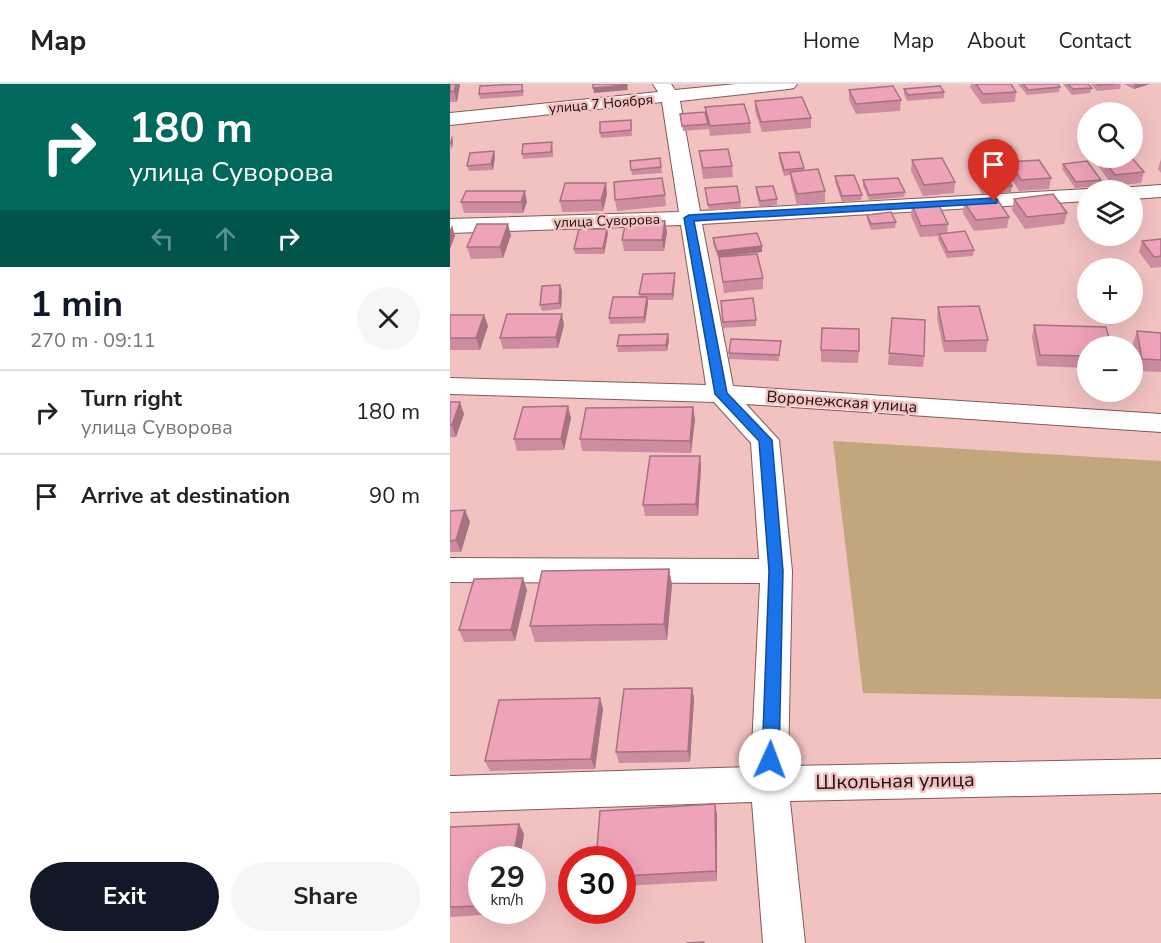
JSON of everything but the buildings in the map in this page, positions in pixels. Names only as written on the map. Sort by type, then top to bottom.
[{"type":"street","name":"улица 7 Ноября","points":[[450,119],[666,91],[788,84]]},
{"type":"street","points":[[666,91],[721,394],[765,440],[776,571],[770,784],[784,943]]},
{"type":"street","name":"улица Суворова","points":[[450,226],[689,218],[1077,196]]},
{"type":"street","name":"Воронежская улица","points":[[450,386],[721,394],[1161,423]]},
{"type":"street","points":[[450,570],[776,571]]},
{"type":"street","name":"Школьная улица","points":[[450,794],[770,784],[1161,776]]},
{"type":"shaded area","points":[[833,441],[1161,461],[1161,699],[863,693]]},
{"type":"route","points":[[770,760],[776,571],[765,440],[721,394],[689,218],[994,201]]}]
